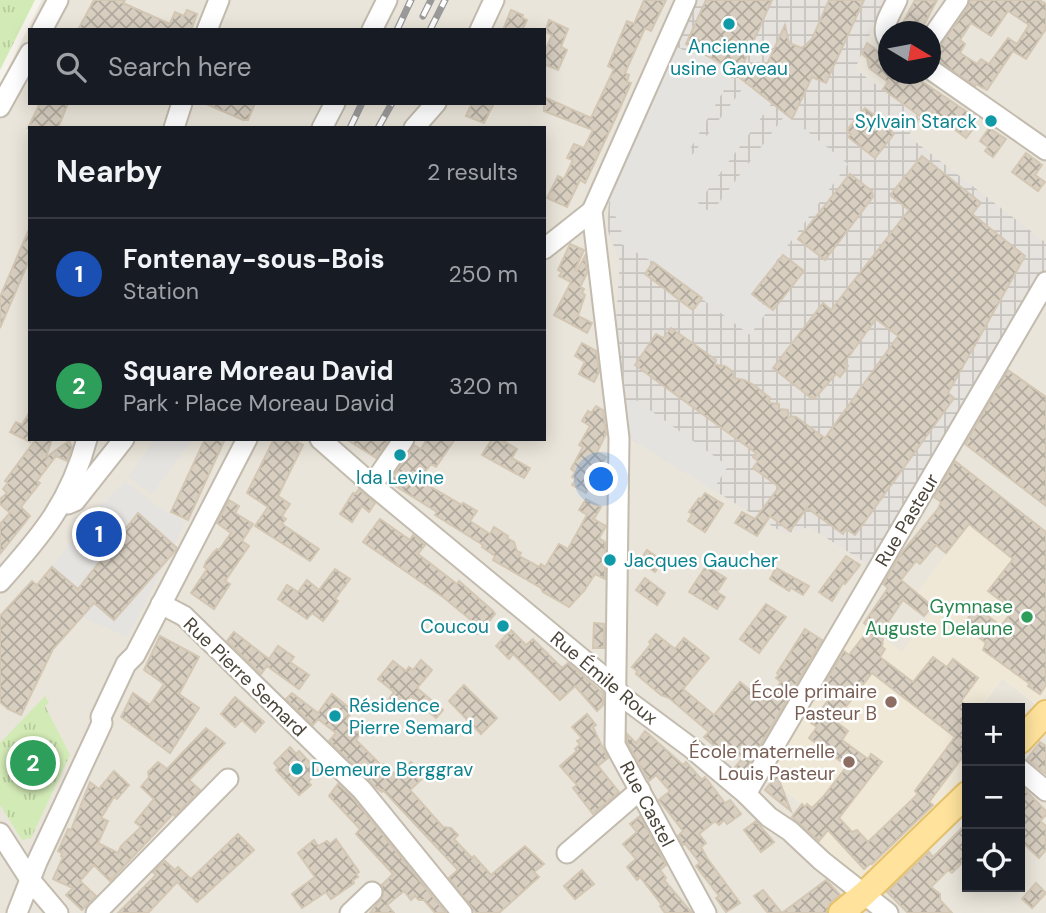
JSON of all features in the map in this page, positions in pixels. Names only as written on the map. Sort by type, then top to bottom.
[{"type":"main road","points":[[1025,736],[1046,713]]},
{"type":"main road","points":[[841,913],[962,799]]},
{"type":"street","points":[[43,28],[58,0]]},
{"type":"street","points":[[208,28],[219,0]]},
{"type":"street","points":[[373,28],[387,0]]},
{"type":"street","points":[[481,28],[494,0]]},
{"type":"street","points":[[546,247],[592,211],[686,0]]},
{"type":"street","points":[[888,21],[897,0]]},
{"type":"street","points":[[941,24],[958,0]]},
{"type":"street","points":[[0,107],[28,57]]},
{"type":"street","points":[[941,77],[1046,150]]},
{"type":"street","points":[[175,126],[181,105]]},
{"type":"street","points":[[324,126],[334,105]]},
{"type":"street","points":[[416,126],[434,105]]},
{"type":"street","name":"Rue Castel","points":[[592,211],[619,438],[615,745],[706,913]]},
{"type":"street","name":"Rue Pasteur","points":[[746,794],[1046,282]]},
{"type":"street","points":[[60,507],[75,501],[122,441]]},
{"type":"street","points":[[17,913],[102,723],[101,717],[119,678],[126,664],[132,660],[246,441]]},
{"type":"street","name":"Rue Émile Roux","points":[[322,441],[609,681],[624,698],[690,747],[769,817],[790,831],[822,861],[888,913]]},
{"type":"street","points":[[373,484],[403,441]]},
{"type":"street","points":[[85,448],[92,464],[102,467]]},
{"type":"street","points":[[0,582],[31,547],[60,507],[76,477],[85,448]]},
{"type":"street","name":"Rue Pierre Semard","points":[[160,604],[184,616],[362,790],[462,913]]},
{"type":"street","points":[[1025,773],[1046,791]]},
{"type":"street","points":[[96,913],[228,779]]},
{"type":"street","points":[[567,853],[639,790]]},
{"type":"street","points":[[0,833],[31,881],[58,913]]},
{"type":"street","points":[[350,913],[372,892]]},
{"type":"shaded area","points":[[42,0],[1046,0],[1046,585],[917,593],[935,608],[902,653],[859,620],[767,776],[831,827],[870,877],[962,784],[962,892],[1025,892],[1025,703],[984,703],[1002,678],[1037,705],[1046,694],[1046,913],[0,913],[0,84],[28,28]]},
{"type":"shaded area","points":[[698,0],[885,0],[855,69],[921,118],[908,136],[1046,243],[1046,267],[869,565],[809,527],[785,534],[631,439],[616,319],[620,261],[607,229],[609,200]]},
{"type":"shaded area","points":[[688,45],[735,71],[686,156],[689,159],[747,83],[772,103],[698,203],[711,213],[786,114],[848,164],[751,295],[769,309],[750,335],[653,262],[618,242],[622,233],[609,200],[677,47],[685,51]]},
{"type":"shaded area","points":[[626,400],[636,400],[728,466],[713,490],[631,439]]},
{"type":"shaded area","points":[[154,441],[192,441],[152,494],[128,477]]},
{"type":"shaded area","points":[[125,481],[157,506],[185,522],[128,637],[82,617],[93,603],[52,567],[95,511]]},
{"type":"shaded area","points":[[969,524],[1046,585],[1046,694],[1038,705],[1002,678],[983,703],[962,703],[962,784],[870,877],[858,878],[817,843],[830,826],[767,776],[859,619],[902,652],[935,608],[917,593]]},
{"type":"green space","points":[[0,0],[35,0],[0,70]]},
{"type":"green space","points":[[45,696],[49,703],[45,706],[70,755],[31,838],[22,840],[0,805],[0,743]]},
{"type":"building","points":[[94,0],[125,0],[123,3],[170,24],[175,12],[184,16],[187,10],[197,14],[192,28],[79,28]]},
{"type":"building","points":[[644,0],[666,0],[651,31],[645,28],[625,73],[629,75],[627,82],[631,83],[585,183],[580,180],[567,207],[547,198],[558,176],[564,179],[573,160],[567,158],[574,144],[584,148],[593,130],[544,111],[546,98],[591,118],[614,69],[608,66],[627,21],[634,24]]},
{"type":"building","points":[[706,0],[772,0],[744,62],[764,71],[785,25],[789,43],[802,48],[812,39],[829,0],[864,0],[826,83],[812,77],[792,119],[735,74],[736,72],[686,44]]},
{"type":"building","points":[[915,0],[937,0],[926,21],[904,21]]},
{"type":"building","points":[[970,0],[1039,0],[1046,4],[1046,29],[1026,59],[1013,51],[987,90],[976,84],[975,86],[941,63],[941,44],[968,7]],"holes":[[[1008,11],[1029,25],[1017,44],[1008,38],[989,64],[981,59],[977,64],[960,53],[965,44],[960,40],[971,23],[991,36]]]},
{"type":"building","points":[[511,10],[523,15],[522,18],[527,20],[523,28],[504,28]]},
{"type":"building","points":[[549,20],[568,29],[561,47],[567,50],[558,70],[546,65],[546,49],[552,35],[546,32]]},
{"type":"building","points":[[867,43],[878,51],[878,75],[869,68],[867,58],[862,54]]},
{"type":"building","points":[[887,84],[926,84],[970,114],[964,122],[973,129],[966,138],[932,112],[925,120],[883,89]]},
{"type":"building","points":[[39,105],[67,105],[59,126],[29,126]]},
{"type":"building","points":[[209,105],[254,105],[248,120]]},
{"type":"building","points":[[471,105],[493,105],[484,123],[466,116]]},
{"type":"building","points":[[865,108],[893,129],[891,132],[894,134],[875,158],[848,137],[851,134],[847,130]]},
{"type":"building","points":[[989,128],[1006,139],[993,157],[985,151],[988,147],[980,141]]},
{"type":"building","points":[[1026,153],[1042,165],[1035,175],[1045,182],[1038,191],[1012,172]]},
{"type":"building","points":[[922,156],[981,203],[972,214],[1025,256],[948,393],[954,398],[855,535],[846,529],[843,534],[807,508],[790,531],[770,516],[757,536],[735,523],[742,512],[755,519],[779,487],[753,468],[758,461],[753,457],[756,453],[635,365],[656,334],[663,338],[671,328],[716,360],[715,365],[725,366],[733,372],[733,378],[754,385],[770,398],[769,403],[779,404],[779,409],[788,410],[788,416],[796,417],[825,438],[898,336],[876,319],[844,363],[848,366],[840,377],[836,374],[815,398],[811,398],[773,368],[823,303],[831,310],[909,210],[890,195]]},
{"type":"building","points":[[850,174],[872,191],[873,197],[825,260],[798,239]]},
{"type":"building","points":[[28,232],[28,263],[0,328],[0,297]]},
{"type":"building","points":[[570,244],[584,250],[575,270],[577,271],[585,256],[587,273],[580,287],[584,289],[582,293],[585,295],[578,316],[592,323],[587,333],[554,315],[571,282],[559,276],[562,272],[558,270]]},
{"type":"building","points":[[783,255],[804,271],[773,310],[752,294]]},
{"type":"building","points":[[653,262],[702,298],[693,310],[645,274]]},
{"type":"building","points":[[582,343],[596,351],[599,372],[594,382],[579,374],[585,362],[575,356]]},
{"type":"building","points":[[1008,370],[1046,397],[1046,506],[965,444]]},
{"type":"building","points":[[596,406],[603,410],[606,434],[597,452],[606,457],[586,493],[572,485],[576,479],[572,477],[575,472],[571,469],[583,447],[579,445],[590,426],[582,421],[588,411],[591,413]]},
{"type":"building","points":[[28,414],[28,441],[10,432],[16,422],[22,425]]},
{"type":"building","points":[[35,441],[51,441],[46,457],[69,441],[72,447],[67,461],[56,456],[37,481],[40,483],[21,507],[30,516],[0,554],[0,524],[10,513],[0,504],[0,499],[7,493],[3,489],[8,483],[5,481]]},
{"type":"building","points":[[204,441],[224,441],[188,520],[171,512]]},
{"type":"building","points":[[273,441],[296,441],[303,445],[278,496],[290,504],[282,516],[286,519],[282,524],[319,549],[310,561],[255,526],[268,507],[247,493]]},
{"type":"building","points":[[349,441],[388,441],[376,458]]},
{"type":"building","points":[[426,441],[454,441],[436,467],[431,464],[419,480],[477,511],[470,521],[490,534],[494,527],[508,536],[521,553],[519,556],[539,567],[541,564],[545,567],[559,544],[568,549],[587,515],[579,510],[586,499],[601,507],[594,519],[592,518],[606,526],[599,538],[605,542],[605,579],[595,574],[569,607],[493,560],[495,556],[482,547],[483,545],[389,482],[414,445],[421,449]]},
{"type":"building","points":[[491,441],[503,441],[517,449],[512,458],[530,468],[524,478],[482,455]]},
{"type":"building","points":[[955,461],[1046,532],[1046,685],[1040,694],[1028,686],[1030,684],[983,650],[986,643],[963,625],[976,607],[1001,626],[1013,610],[988,591],[1013,559],[969,524],[946,553],[936,545],[920,564],[916,561],[901,580],[932,606],[924,616],[903,600],[884,628],[882,647],[885,649],[880,657],[913,682],[933,657],[947,667],[953,659],[978,678],[961,701],[963,703],[962,758],[929,802],[933,805],[864,869],[828,830],[819,841],[792,817],[802,804],[812,808],[847,766],[809,738],[817,727],[811,723],[832,695],[822,688],[844,651],[849,655],[870,628],[864,623],[888,588],[883,584],[903,551],[941,502],[934,497]],"holes":[[[872,673],[955,737],[915,791],[918,794],[868,842],[857,830],[852,832],[839,818],[882,762],[871,754],[868,759],[842,740],[848,731],[835,721]]]},
{"type":"building","points":[[359,489],[375,503],[369,512],[362,506],[352,522],[340,514],[353,493]]},
{"type":"building","points":[[705,493],[723,504],[705,532],[688,521],[692,514],[689,512]]},
{"type":"building","points":[[229,500],[239,506],[235,513],[253,524],[242,541],[249,546],[225,581],[230,584],[214,609],[191,593],[207,569],[204,567],[206,562],[231,533],[217,523]]},
{"type":"building","points":[[138,513],[177,548],[176,550],[114,620],[94,603],[53,649],[21,715],[8,709],[0,702],[0,616],[32,581],[37,585],[52,567],[78,589]]},
{"type":"building","points":[[380,519],[410,540],[413,535],[425,545],[418,554],[457,584],[459,581],[493,611],[495,614],[482,630],[477,634],[468,627],[471,620],[443,597],[363,542]]},
{"type":"building","points":[[647,550],[663,561],[655,572],[639,562]]},
{"type":"building","points":[[846,556],[860,565],[845,584],[843,583],[832,601],[819,592]]},
{"type":"building","points":[[706,566],[726,578],[717,592],[725,597],[717,609],[689,592]]},
{"type":"building","points":[[776,568],[809,586],[803,595],[791,588],[789,591],[770,579]]},
{"type":"building","points":[[335,569],[350,579],[323,621],[312,613],[307,619],[278,599],[287,585],[298,592],[307,580],[319,590]]},
{"type":"building","points":[[645,578],[665,593],[657,605],[636,590]]},
{"type":"building","points":[[766,604],[786,617],[759,653],[740,639]]},
{"type":"building","points":[[594,623],[604,624],[604,648],[593,648]]},
{"type":"building","points":[[805,629],[822,640],[743,775],[734,768],[743,758],[723,743],[718,749],[704,737],[709,732],[636,674],[637,671],[632,667],[656,634],[675,649],[684,638],[709,658],[683,689],[714,715],[740,682],[765,702],[781,682],[776,678],[779,675],[777,673]]},
{"type":"building","points":[[511,630],[526,645],[533,639],[562,668],[568,663],[603,693],[603,705],[597,711],[575,686],[560,700],[513,654],[509,659],[496,646]]},
{"type":"building","points":[[234,632],[269,659],[278,646],[294,657],[290,662],[309,675],[299,689],[267,666],[261,674],[227,641]]},
{"type":"building","points":[[160,636],[199,657],[179,694],[199,708],[170,753],[121,717],[133,693],[150,705],[164,684],[144,670]]},
{"type":"building","points":[[421,660],[432,670],[417,688],[443,710],[436,718],[411,696],[400,710],[388,700],[394,692],[378,679],[393,661],[406,671],[409,667],[413,670]]},
{"type":"building","points":[[464,685],[497,718],[481,734],[449,701]]},
{"type":"building","points":[[292,693],[318,713],[332,694],[353,711],[347,718],[356,725],[353,728],[360,734],[356,740],[382,766],[384,764],[397,776],[411,762],[425,776],[410,790],[443,827],[451,828],[458,835],[454,839],[491,875],[525,846],[544,864],[534,872],[539,877],[499,913],[476,913],[449,878],[458,870],[383,790],[382,792],[374,786],[329,741],[336,733],[318,719],[313,725],[286,699]]},
{"type":"building","points":[[235,697],[264,722],[255,732],[242,720],[235,727],[221,714]]},
{"type":"building","points":[[587,714],[596,725],[593,727],[608,758],[598,766],[619,792],[593,814],[573,788],[577,785],[560,766],[577,751],[575,749],[580,744],[577,741],[582,738],[572,727]]},
{"type":"building","points":[[206,728],[225,743],[189,780],[200,790],[175,816],[173,814],[110,881],[94,865],[80,881],[96,896],[82,910],[66,895],[73,888],[53,879],[63,857],[58,851],[68,829],[71,830],[90,782],[99,789],[114,771],[129,785],[117,799],[114,797],[101,818],[108,821],[98,843],[118,853],[121,846],[141,827],[135,822],[154,799],[141,787],[149,777],[148,772],[158,762],[167,769]]},
{"type":"building","points":[[645,731],[683,765],[686,762],[702,780],[705,777],[725,803],[730,800],[741,814],[727,824],[724,820],[719,825],[715,821],[699,834],[706,843],[701,847],[707,858],[740,903],[726,912],[716,898],[719,896],[696,866],[700,863],[678,836],[683,831],[659,800],[670,791],[656,775],[649,781],[627,742],[627,734],[636,743]]},
{"type":"building","points":[[1040,742],[1046,746],[1046,774],[1027,759]]},
{"type":"building","name":"Demeure Berggrav","points":[[290,747],[296,754],[299,751],[318,771],[308,782],[311,785],[299,795],[276,770],[278,768],[274,763]]},
{"type":"building","points":[[777,775],[791,811],[765,790]]},
{"type":"building","points":[[338,784],[353,798],[446,913],[435,913],[424,900],[415,896],[411,900],[404,891],[387,905],[394,913],[370,913],[383,896],[382,885],[393,874],[356,834],[360,829],[329,796]]},
{"type":"building","points":[[1025,790],[1046,811],[1040,821],[1046,826],[1046,850],[1039,858],[1025,845]]},
{"type":"building","points":[[640,816],[666,865],[660,870],[666,878],[664,880],[692,913],[665,913],[640,877],[637,880],[627,867],[636,859],[623,844],[637,832],[630,824]]},
{"type":"building","points":[[756,821],[774,842],[761,852],[744,830]]},
{"type":"building","points":[[962,828],[962,863],[952,873],[948,870],[931,887],[940,894],[940,900],[952,913],[908,913],[887,892],[929,852],[933,857]]},
{"type":"building","points":[[238,834],[254,850],[197,902],[177,882],[148,913],[118,913],[156,875],[153,872],[165,861],[175,870],[178,867],[191,879]]},
{"type":"building","points":[[336,839],[359,872],[356,874],[358,877],[353,880],[354,883],[331,899],[326,892],[302,908],[292,894],[315,877],[298,853],[314,840],[318,846],[327,841],[330,844]]},
{"type":"building","points":[[582,870],[594,884],[575,899],[564,886]]},
{"type":"building","points":[[826,880],[840,895],[831,902],[826,913],[782,913]]},
{"type":"building","points":[[1036,883],[1046,893],[1032,908],[1022,899]]},
{"type":"building","points":[[763,890],[782,913],[768,913],[754,896]]},
{"type":"railway","points":[[398,28],[411,0]]},
{"type":"railway","points":[[423,16],[431,0]]},
{"type":"railway","points":[[431,28],[445,0]]},
{"type":"railway","points":[[351,126],[361,105]]},
{"type":"railway","points":[[379,126],[391,105]]},
{"type":"place","name":"Ancienne usine Gaveau","points":[[729,24]]},
{"type":"place","name":"Sylvain Starck","points":[[991,121]]},
{"type":"place","name":"Ida Levine","points":[[400,455]]},
{"type":"place","name":"Fontenay-sous-Bois","points":[[99,534]]},
{"type":"place","name":"Jacques Gaucher","points":[[610,560]]},
{"type":"place","name":"Gymnase Auguste Delaune","points":[[1027,617]]},
{"type":"place","name":"Coucou","points":[[503,626]]},
{"type":"place","name":"École primaire Pasteur B","points":[[891,702]]},
{"type":"place","name":"Résidence Pierre Semard","points":[[335,716]]},
{"type":"place","name":"École maternelle Louis Pasteur","points":[[849,762]]},
{"type":"place","name":"Square Moreau David","points":[[33,763]]},
{"type":"place","name":"Demeure Berggrav","points":[[297,769]]}]
